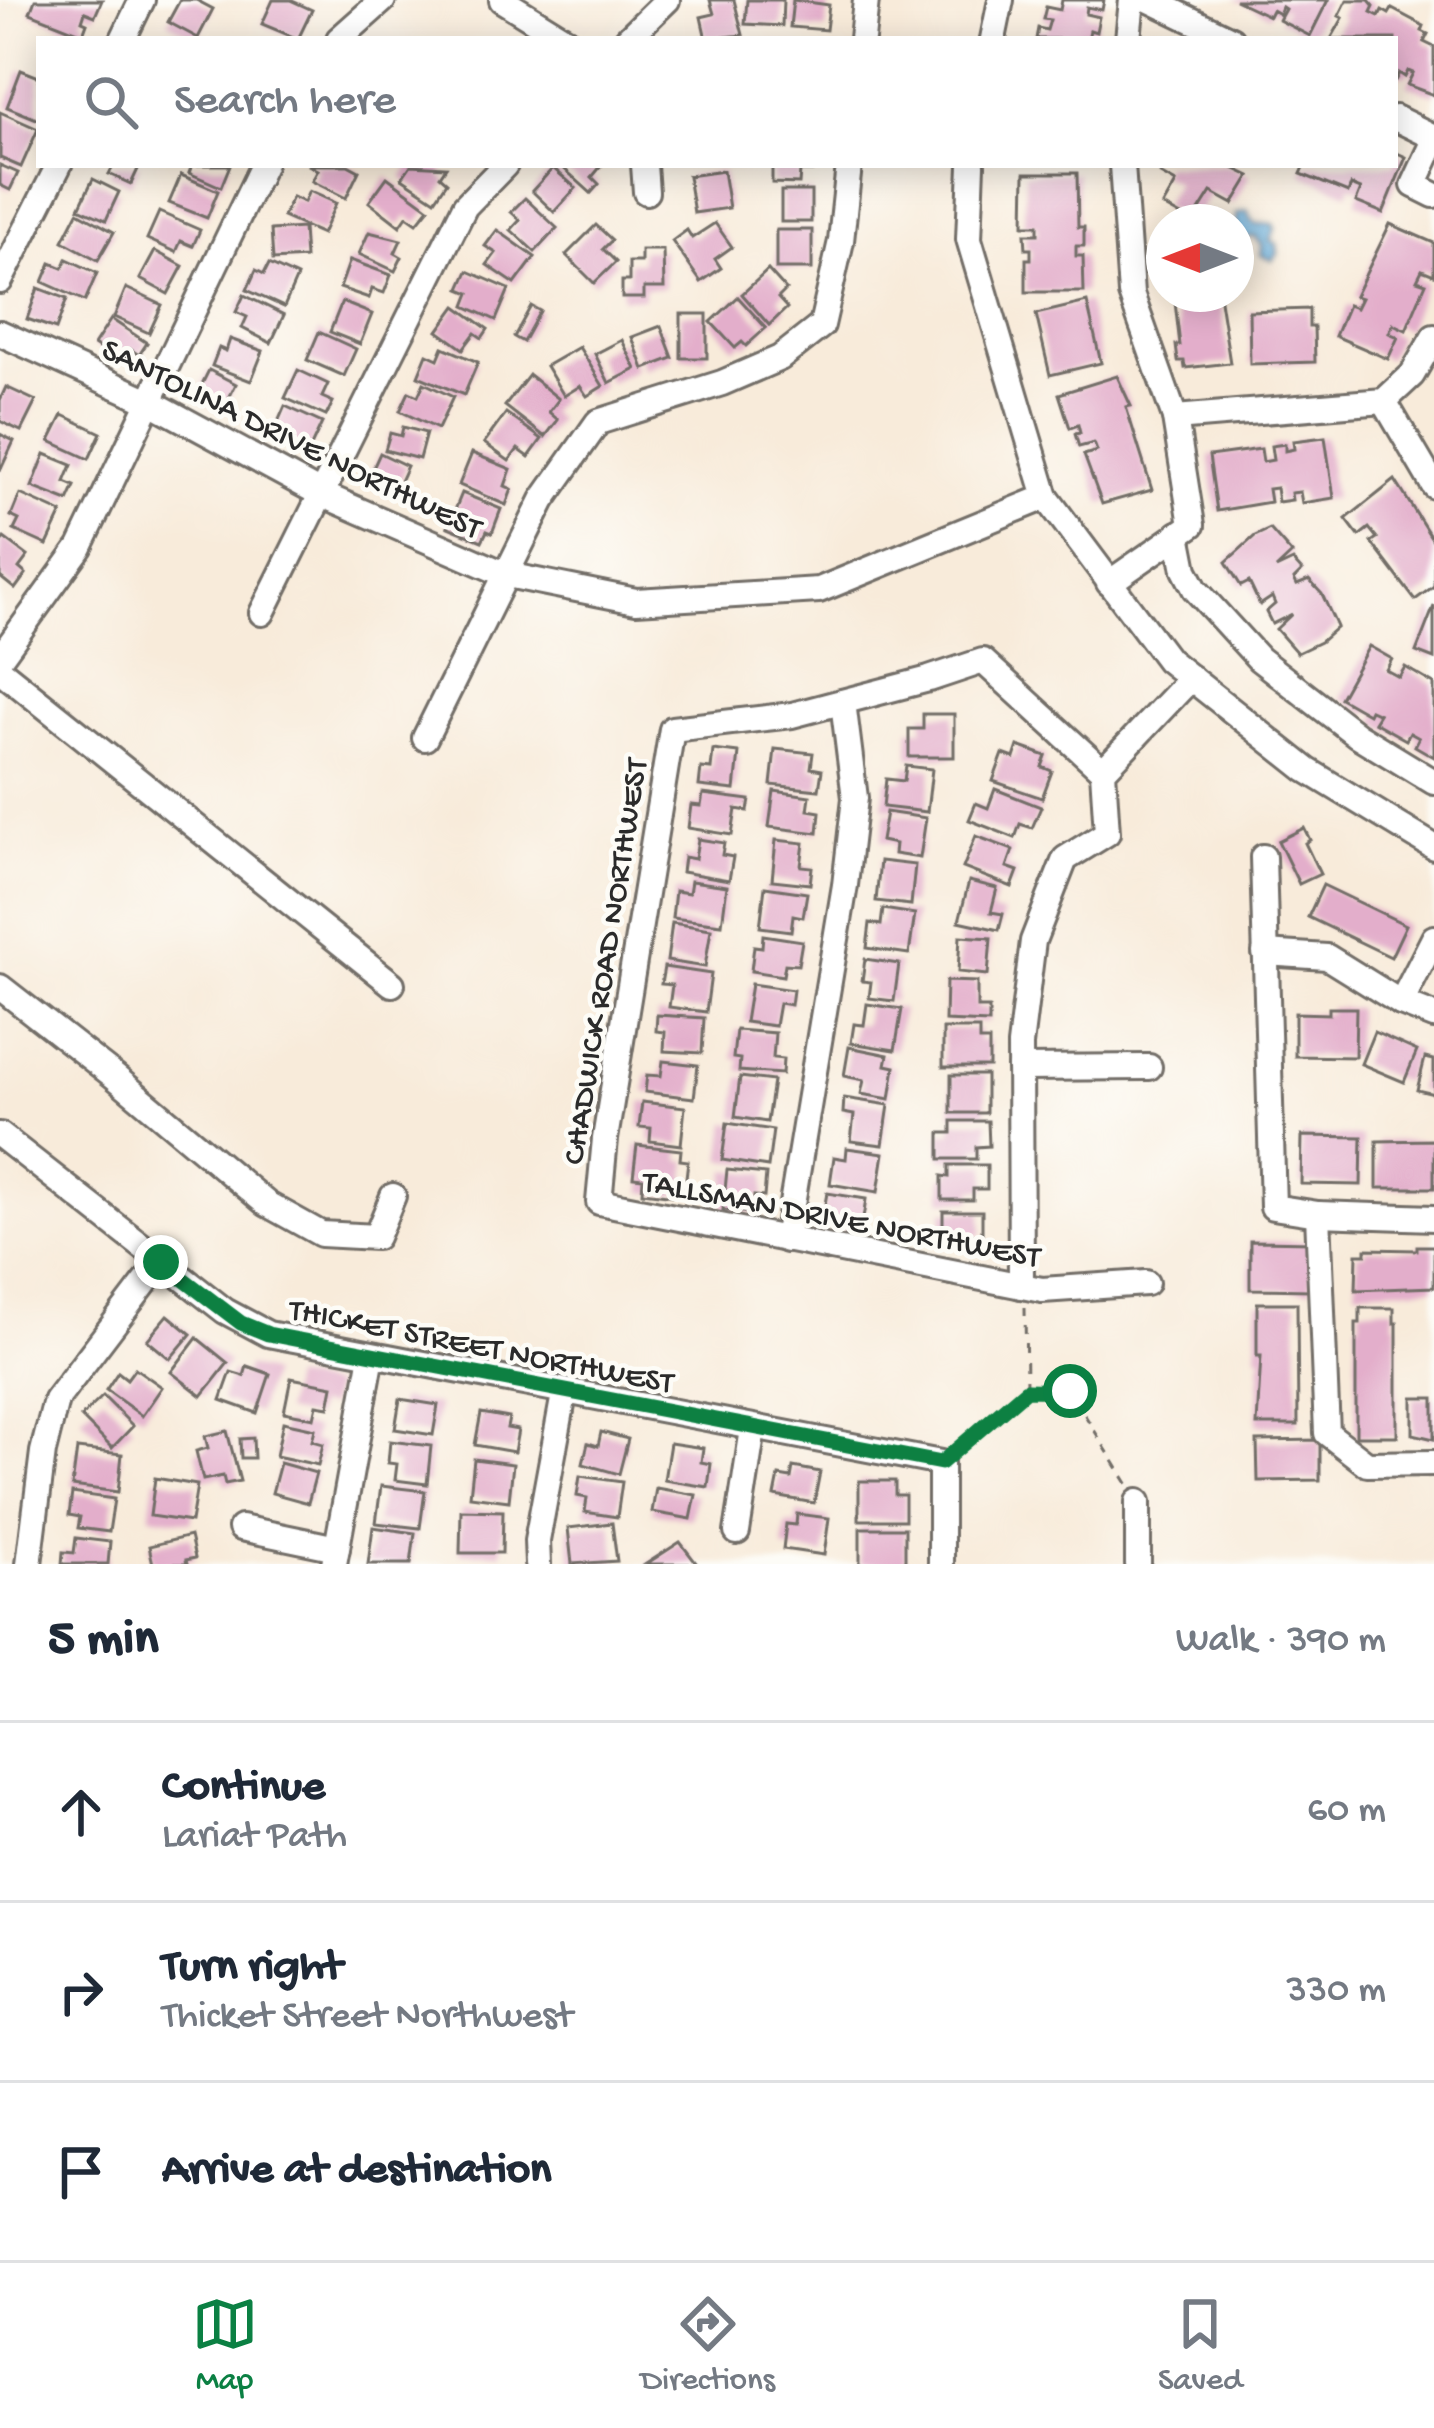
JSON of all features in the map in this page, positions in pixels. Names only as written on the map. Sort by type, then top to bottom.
[{"type":"street","points":[[124,36],[142,0]]},
{"type":"street","points":[[342,36],[383,0]]},
{"type":"street","points":[[502,0],[561,36]]},
{"type":"street","points":[[630,36],[667,0]]},
{"type":"street","points":[[862,36],[866,0]]},
{"type":"street","points":[[994,36],[1001,0]]},
{"type":"street","points":[[1128,36],[1132,0]]},
{"type":"street","points":[[1150,0],[1225,36]]},
{"type":"street","points":[[1398,120],[1434,139],[1414,185],[1434,195]]},
{"type":"street","points":[[0,281],[57,168]]},
{"type":"street","points":[[0,658],[80,547],[262,168]]},
{"type":"street","points":[[262,614],[466,206],[502,168]]},
{"type":"street","points":[[644,168],[646,193]]},
{"type":"street","points":[[425,738],[544,500],[598,422],[722,383],[780,358],[822,325],[841,241],[849,168]]},
{"type":"street","points":[[972,168],[969,239],[1046,497],[1168,660],[1306,770],[1434,848]]},
{"type":"street","points":[[1109,583],[1192,525],[1175,418],[1130,294],[1122,168]]},
{"type":"street","name":"SANTOLINA DRIVE NORTHWEST","points":[[0,333],[147,400],[319,493],[507,575],[636,601],[819,590],[1046,497]]},
{"type":"street","points":[[1175,418],[1384,401],[1412,375],[1434,337]]},
{"type":"street","points":[[1384,401],[1434,486]]},
{"type":"street","points":[[1178,534],[1185,570],[1195,589],[1259,659],[1357,735],[1434,782]]},
{"type":"street","points":[[786,1240],[855,798],[842,702],[983,661],[1103,771],[1107,833],[1065,859],[1033,941],[1020,1068],[1025,1287]]},
{"type":"street","points":[[0,670],[392,984]]},
{"type":"street","points":[[1103,771],[1191,678]]},
{"type":"street","name":"CHADWICK ROAD NORTHWEST","points":[[599,1202],[612,1092],[672,729],[792,715],[842,702]]},
{"type":"street","points":[[1263,857],[1273,1207],[1318,1214],[1434,1218]]},
{"type":"street","points":[[1401,1003],[1434,938]]},
{"type":"street","points":[[1265,953],[1327,958],[1401,1003],[1434,1016]]},
{"type":"street","points":[[0,987],[267,1204],[321,1234],[376,1237],[393,1196]]},
{"type":"street","points":[[1020,1068],[1149,1067]]},
{"type":"street","name":"THICKET STREET NORTHWEST","points":[[2,1140],[241,1323],[268,1334],[941,1463]]},
{"type":"street","name":"TALLSMAN DRIVE NORTHWEST","points":[[599,1202],[1025,1287],[1146,1283]]},
{"type":"street","points":[[1318,1214],[1327,1433],[1367,1464],[1434,1463]]},
{"type":"street","points":[[29,1564],[43,1452],[56,1400],[161,1262]]},
{"type":"street","points":[[241,1528],[335,1556],[372,1355]]},
{"type":"street","points":[[538,1564],[537,1541],[564,1394]]},
{"type":"street","points":[[737,1532],[753,1429]]},
{"type":"street","points":[[941,1463],[941,1564]]},
{"type":"street","points":[[1138,1502],[1138,1564]]},
{"type":"path","points":[[1025,1287],[1026,1390]]},
{"type":"path","points":[[941,1463],[1026,1390],[1070,1391],[1138,1502]]},
{"type":"water","points":[[1254,222],[1273,224],[1270,240],[1277,244],[1278,254],[1272,260],[1261,255],[1262,245],[1255,237]]},
{"type":"building","points":[[35,0],[102,0],[95,16],[85,12],[83,34],[30,13]]},
{"type":"building","points":[[180,0],[196,0],[213,9],[199,36],[168,22]]},
{"type":"building","points":[[273,0],[290,0],[312,10],[299,36],[262,24]]},
{"type":"building","points":[[710,0],[734,0],[743,35],[705,36],[701,17],[714,14]]},
{"type":"building","points":[[747,0],[783,0],[782,26],[745,24]]},
{"type":"building","points":[[793,0],[829,5],[826,30],[790,27]]},
{"type":"building","points":[[1062,0],[1104,0],[1102,10],[1087,7],[1086,14],[1099,17],[1096,32],[1090,30],[1089,36],[1037,36],[1038,28],[1047,30],[1046,7],[1060,10]]},
{"type":"building","points":[[1235,0],[1328,0],[1310,36],[1279,20],[1282,7],[1279,14],[1272,10],[1269,16]]},
{"type":"building","points":[[1347,0],[1369,0],[1374,6],[1371,12],[1379,16],[1382,10],[1389,14],[1392,9],[1424,26],[1422,31],[1428,34],[1424,42],[1434,47],[1434,95],[1407,85],[1413,73],[1398,75],[1398,36],[1333,36],[1343,18],[1339,16]]},
{"type":"building","points":[[21,70],[36,76],[36,119],[7,107]]},
{"type":"building","points":[[0,112],[36,128],[21,167],[0,158]]},
{"type":"building","points":[[1398,153],[1406,157],[1383,213],[1356,202],[1361,189],[1351,185],[1348,193],[1301,174],[1304,168],[1398,168]]},
{"type":"building","points":[[0,165],[18,173],[10,190],[0,185]]},
{"type":"building","points":[[112,168],[139,168],[131,184],[109,174]]},
{"type":"building","points":[[191,168],[229,168],[221,187],[189,173]]},
{"type":"building","points":[[314,168],[359,171],[346,198],[312,181],[318,170]]},
{"type":"building","points":[[409,168],[445,168],[440,176],[447,182],[435,200],[402,178]]},
{"type":"building","points":[[553,168],[576,188],[554,212],[532,191]]},
{"type":"building","points":[[563,168],[600,168],[592,177],[599,184],[591,193]]},
{"type":"building","points":[[772,168],[812,168],[800,171],[799,184],[772,183]]},
{"type":"building","points":[[1163,168],[1233,168],[1250,176],[1233,204],[1211,192],[1203,204],[1164,204],[1176,183],[1160,174]]},
{"type":"building","points":[[723,171],[729,208],[694,213],[688,176]]},
{"type":"building","points":[[1025,173],[1077,173],[1078,227],[1084,227],[1084,246],[1076,246],[1076,256],[1083,256],[1084,292],[1026,292],[1026,259],[1031,259],[1031,249],[1026,249],[1025,234],[1038,234],[1038,225],[1024,225]]},
{"type":"building","points":[[181,175],[218,191],[207,218],[169,203]]},
{"type":"building","points":[[387,177],[429,208],[417,223],[407,216],[400,226],[369,202]]},
{"type":"building","points":[[93,179],[119,192],[106,220],[79,208]]},
{"type":"building","points":[[309,191],[336,203],[322,234],[283,217],[292,197],[304,202]]},
{"type":"building","points":[[781,191],[811,191],[811,222],[781,222]]},
{"type":"building","points":[[525,198],[557,228],[535,252],[511,230],[520,220],[511,212]]},
{"type":"building","points":[[78,212],[114,232],[98,260],[63,241]]},
{"type":"building","points":[[159,212],[200,230],[193,246],[181,241],[176,252],[147,239]]},
{"type":"building","points":[[715,223],[732,247],[715,259],[721,268],[701,282],[672,241],[687,230],[692,238]]},
{"type":"building","points":[[1390,224],[1434,243],[1434,275],[1422,270],[1417,280],[1426,283],[1406,330],[1393,324],[1389,333],[1398,337],[1388,359],[1335,336],[1348,305],[1356,308],[1361,298],[1355,296]]},
{"type":"building","points":[[596,225],[612,240],[603,249],[616,262],[594,283],[566,255]]},
{"type":"building","points":[[303,228],[305,258],[273,260],[271,230]]},
{"type":"building","points":[[497,230],[535,257],[515,284],[487,265],[496,253],[485,246]]},
{"type":"building","points":[[776,230],[812,230],[812,269],[776,269]]},
{"type":"building","points":[[369,232],[401,240],[395,253],[402,257],[395,271],[359,254]]},
{"type":"building","points":[[641,250],[663,250],[664,288],[644,288],[644,298],[622,298],[622,281],[629,281],[629,262],[641,262]]},
{"type":"building","points":[[155,251],[183,266],[168,294],[140,279]]},
{"type":"building","points":[[67,259],[97,273],[85,301],[43,282],[51,263],[63,268]]},
{"type":"building","points":[[350,260],[391,275],[384,293],[372,289],[369,298],[340,288]]},
{"type":"building","points":[[269,264],[297,277],[284,307],[247,290],[256,270],[264,274]]},
{"type":"building","points":[[768,270],[786,290],[778,298],[787,308],[769,325],[742,294]]},
{"type":"building","points":[[468,271],[509,289],[496,320],[465,306],[470,293],[460,289]]},
{"type":"building","points":[[38,288],[67,299],[56,329],[27,319]]},
{"type":"building","points":[[126,288],[162,305],[149,333],[114,317]]},
{"type":"building","points":[[244,295],[284,315],[271,343],[242,328],[247,317],[236,312]]},
{"type":"building","points":[[738,297],[766,328],[746,346],[742,342],[735,348],[711,322]]},
{"type":"building","points":[[342,302],[372,314],[360,344],[330,332]]},
{"type":"building","points":[[1087,302],[1101,363],[1050,375],[1036,314]]},
{"type":"building","points":[[456,306],[488,329],[482,338],[475,333],[463,349],[438,331]]},
{"type":"building","points":[[531,306],[540,311],[523,342],[514,337]]},
{"type":"building","points":[[1309,309],[1315,362],[1250,364],[1249,312]]},
{"type":"building","points":[[1176,312],[1222,312],[1230,363],[1185,368],[1184,361],[1178,361],[1176,345],[1180,345]]},
{"type":"building","points":[[681,314],[707,314],[707,358],[681,358]]},
{"type":"building","points":[[111,319],[147,343],[139,355],[130,349],[121,363],[94,345]]},
{"type":"building","points":[[661,326],[673,358],[644,369],[632,337]]},
{"type":"building","points":[[319,332],[356,349],[344,376],[307,360]]},
{"type":"building","points":[[230,339],[263,351],[251,381],[212,366],[219,348],[226,351]]},
{"type":"building","points":[[622,340],[636,369],[609,383],[595,354]]},
{"type":"building","points":[[443,347],[478,362],[464,395],[418,376],[427,354],[438,359]]},
{"type":"building","points":[[579,347],[603,386],[587,396],[580,386],[564,396],[546,366]]},
{"type":"building","points":[[209,370],[236,384],[222,412],[195,398]]},
{"type":"building","points":[[298,370],[328,384],[322,397],[333,402],[326,416],[285,398]]},
{"type":"building","points":[[529,375],[559,399],[549,412],[558,420],[545,437],[505,406]]},
{"type":"building","points":[[1117,376],[1131,406],[1126,407],[1152,490],[1102,504],[1084,455],[1097,451],[1094,443],[1079,447],[1078,425],[1070,428],[1059,394]]},
{"type":"building","points":[[424,383],[453,397],[438,429],[400,411],[409,392],[418,396]]},
{"type":"building","points":[[6,387],[36,401],[21,431],[0,421],[0,400]]},
{"type":"building","points":[[285,406],[322,423],[307,455],[271,438]]},
{"type":"building","points":[[506,413],[542,439],[529,457],[518,449],[509,461],[484,443]]},
{"type":"building","points":[[63,415],[101,433],[89,459],[50,441]]},
{"type":"building","points":[[403,427],[426,433],[419,459],[385,450],[390,433],[401,436]]},
{"type":"building","points":[[0,434],[14,441],[0,471]]},
{"type":"building","points":[[1325,437],[1334,498],[1302,503],[1300,492],[1291,493],[1292,500],[1278,502],[1276,488],[1268,489],[1270,502],[1217,511],[1209,456],[1261,449],[1263,462],[1273,460],[1271,446],[1285,444],[1285,451],[1294,449],[1293,441]]},
{"type":"building","points":[[380,453],[407,466],[395,492],[368,479]]},
{"type":"building","points":[[472,453],[511,469],[505,486],[512,489],[506,505],[459,485]]},
{"type":"building","points":[[45,454],[72,465],[65,482],[75,486],[68,501],[32,487]]},
{"type":"building","points":[[1395,480],[1434,542],[1434,586],[1415,600],[1371,542],[1377,538],[1369,528],[1359,536],[1346,519]]},
{"type":"building","points":[[462,493],[501,509],[492,533],[487,531],[482,541],[448,527]]},
{"type":"building","points":[[20,494],[62,513],[47,545],[14,530],[19,520],[11,516]]},
{"type":"building","points":[[1270,529],[1292,554],[1276,569],[1293,561],[1302,571],[1294,579],[1297,585],[1309,580],[1322,594],[1337,627],[1297,653],[1276,629],[1292,614],[1272,624],[1266,612],[1275,604],[1272,597],[1260,605],[1249,582],[1241,586],[1226,562]]},
{"type":"building","points":[[4,538],[28,556],[19,568],[26,574],[15,589],[0,577]]},
{"type":"building","points":[[1434,606],[1434,659],[1416,652]]},
{"type":"building","points":[[1369,646],[1392,659],[1386,670],[1399,677],[1405,667],[1434,684],[1434,757],[1415,746],[1419,738],[1410,733],[1406,740],[1374,722],[1379,714],[1370,710],[1368,714],[1340,698]]},
{"type":"building","points":[[923,714],[954,714],[954,757],[909,757],[909,729],[923,729]]},
{"type":"building","points":[[1018,746],[1046,756],[1042,767],[1052,771],[1042,798],[993,781],[1003,754],[1014,758]]},
{"type":"building","points":[[775,749],[813,753],[811,768],[822,770],[819,790],[771,785]]},
{"type":"building","points":[[713,750],[739,753],[735,790],[699,786],[701,768],[711,769]]},
{"type":"building","points":[[906,766],[932,769],[927,812],[883,807],[886,779],[904,781]]},
{"type":"building","points":[[995,789],[1041,807],[1032,828],[1020,824],[1015,838],[969,820],[976,803],[988,808]]},
{"type":"building","points":[[774,791],[810,796],[808,810],[820,812],[818,833],[769,827]]},
{"type":"building","points":[[703,794],[750,800],[748,811],[736,809],[732,835],[688,828],[691,805],[701,806]]},
{"type":"building","points":[[886,812],[926,818],[920,858],[894,854],[895,844],[881,841]]},
{"type":"building","points":[[1304,828],[1310,840],[1305,843],[1320,874],[1299,884],[1278,841]]},
{"type":"building","points":[[976,836],[1013,850],[1007,867],[1018,871],[1012,887],[963,868]]},
{"type":"building","points":[[698,839],[724,843],[722,855],[733,857],[729,880],[682,872],[684,857],[695,859]]},
{"type":"building","points":[[776,840],[804,843],[801,866],[812,867],[810,884],[772,880]]},
{"type":"building","points":[[880,861],[915,865],[911,905],[876,901]]},
{"type":"building","points":[[691,881],[727,886],[722,924],[672,918],[675,891],[689,893]]},
{"type":"building","points":[[969,881],[997,888],[991,912],[1003,914],[999,930],[959,921]]},
{"type":"building","points":[[1323,885],[1406,925],[1391,957],[1308,917]]},
{"type":"building","points":[[765,887],[807,893],[803,917],[793,915],[791,931],[760,927]]},
{"type":"building","points":[[883,909],[915,914],[909,954],[867,948],[870,923],[881,925]]},
{"type":"building","points":[[672,923],[711,929],[705,967],[667,961]]},
{"type":"building","points":[[763,935],[802,941],[798,965],[785,964],[783,976],[751,971],[754,946],[762,947]]},
{"type":"building","points":[[960,936],[991,938],[988,975],[958,972]]},
{"type":"building","points":[[865,959],[899,964],[894,1001],[869,998],[871,982],[862,981]]},
{"type":"building","points":[[664,967],[711,974],[706,1012],[669,1007],[672,985],[661,984]]},
{"type":"building","points":[[946,981],[977,982],[977,1008],[989,1008],[989,1023],[945,1021]]},
{"type":"building","points":[[751,984],[793,990],[791,1005],[779,1003],[775,1026],[745,1022]]},
{"type":"building","points":[[867,1004],[902,1009],[895,1050],[851,1043],[854,1024],[864,1025]]},
{"type":"building","points":[[1329,1008],[1356,1008],[1355,1057],[1295,1056],[1295,1013],[1329,1014]]},
{"type":"building","points":[[657,1015],[704,1018],[702,1053],[664,1051],[665,1032],[656,1031]]},
{"type":"building","points":[[943,1029],[979,1029],[979,1041],[989,1041],[989,1067],[943,1067]]},
{"type":"building","points":[[736,1030],[775,1033],[773,1058],[783,1059],[782,1074],[739,1071],[740,1059],[733,1058]]},
{"type":"building","points":[[1374,1032],[1417,1051],[1404,1082],[1361,1064]]},
{"type":"building","points":[[849,1047],[888,1055],[886,1065],[895,1067],[890,1099],[861,1094],[864,1080],[844,1076]]},
{"type":"building","points":[[1425,1058],[1434,1060],[1434,1094],[1417,1090]]},
{"type":"building","points":[[663,1061],[698,1065],[694,1098],[645,1092],[647,1075],[661,1076]]},
{"type":"building","points":[[951,1075],[986,1075],[986,1113],[951,1113]]},
{"type":"building","points":[[740,1077],[773,1081],[767,1122],[735,1117]]},
{"type":"building","points":[[844,1098],[889,1105],[883,1145],[851,1141],[854,1115],[843,1113]]},
{"type":"building","points":[[642,1102],[685,1107],[681,1145],[650,1141],[651,1128],[639,1127]]},
{"type":"building","points":[[952,1121],[988,1121],[989,1146],[976,1147],[976,1159],[940,1159],[940,1133],[952,1133]]},
{"type":"building","points":[[727,1123],[773,1130],[768,1167],[722,1160]]},
{"type":"building","points":[[1302,1136],[1362,1137],[1361,1185],[1301,1184]]},
{"type":"building","points":[[1434,1140],[1434,1188],[1377,1188],[1377,1141]]},
{"type":"building","points":[[637,1145],[681,1150],[680,1160],[688,1161],[685,1186],[678,1185],[676,1196],[642,1192],[643,1178],[633,1177]]},
{"type":"building","points":[[847,1148],[884,1153],[878,1192],[830,1184],[834,1157],[846,1159]]},
{"type":"building","points":[[949,1165],[987,1165],[987,1189],[973,1189],[973,1200],[942,1200],[942,1176],[949,1177]]},
{"type":"building","points":[[727,1170],[766,1174],[764,1197],[754,1196],[753,1213],[723,1210]]},
{"type":"building","points":[[827,1193],[866,1199],[861,1232],[833,1228],[835,1216],[823,1215]]},
{"type":"building","points":[[943,1211],[982,1211],[982,1235],[970,1235],[970,1245],[943,1245]]},
{"type":"building","points":[[1250,1241],[1312,1242],[1311,1290],[1250,1289]]},
{"type":"building","points":[[1417,1246],[1434,1246],[1434,1287],[1356,1290],[1357,1254],[1366,1254],[1366,1249],[1417,1250]]},
{"type":"building","points":[[1257,1303],[1297,1303],[1298,1425],[1257,1425],[1261,1356],[1257,1356]]},
{"type":"building","points":[[1360,1308],[1394,1308],[1397,1436],[1356,1436]]},
{"type":"building","points":[[168,1315],[191,1334],[170,1359],[147,1340]]},
{"type":"building","points":[[197,1338],[228,1363],[202,1396],[171,1372]]},
{"type":"building","points":[[247,1366],[270,1374],[257,1413],[221,1400],[231,1372],[244,1376]]},
{"type":"building","points":[[135,1368],[162,1387],[142,1416],[106,1390],[118,1372],[127,1379]]},
{"type":"building","points":[[291,1378],[333,1386],[329,1407],[317,1405],[314,1418],[284,1412]]},
{"type":"building","points":[[103,1396],[133,1426],[112,1448],[81,1417]]},
{"type":"building","points":[[1413,1398],[1434,1398],[1434,1439],[1413,1434]]},
{"type":"building","points":[[400,1399],[438,1405],[433,1435],[395,1429]]},
{"type":"building","points":[[481,1413],[509,1418],[507,1428],[518,1430],[514,1452],[475,1445]]},
{"type":"building","points":[[283,1422],[315,1429],[312,1441],[323,1444],[318,1465],[276,1456]]},
{"type":"building","points":[[227,1431],[240,1481],[225,1484],[223,1476],[203,1480],[196,1451],[208,1448],[205,1436]]},
{"type":"building","points":[[601,1432],[628,1439],[619,1474],[583,1464],[588,1443],[598,1446]]},
{"type":"building","points":[[253,1438],[254,1458],[241,1458],[240,1439]]},
{"type":"building","points":[[1320,1440],[1320,1480],[1258,1481],[1257,1441]]},
{"type":"building","points":[[390,1441],[431,1446],[427,1484],[395,1480],[397,1464],[388,1463]]},
{"type":"building","points":[[670,1443],[703,1448],[701,1462],[711,1464],[708,1487],[664,1480]]},
{"type":"building","points":[[77,1449],[122,1454],[118,1492],[72,1486]]},
{"type":"building","points":[[474,1459],[513,1464],[509,1501],[470,1496]]},
{"type":"building","points":[[280,1463],[316,1473],[308,1503],[272,1493]]},
{"type":"building","points":[[793,1467],[820,1472],[814,1503],[775,1496],[779,1476],[791,1478]]},
{"type":"building","points":[[580,1476],[622,1482],[617,1517],[585,1512],[587,1498],[577,1496]]},
{"type":"building","points":[[155,1478],[197,1485],[191,1522],[150,1516]]},
{"type":"building","points":[[859,1481],[895,1481],[895,1495],[905,1495],[905,1520],[859,1520]]},
{"type":"building","points":[[381,1486],[425,1491],[420,1528],[376,1523]]},
{"type":"building","points":[[656,1488],[696,1495],[691,1519],[652,1512]]},
{"type":"building","points":[[72,1493],[114,1499],[109,1532],[78,1528],[80,1517],[69,1515]]},
{"type":"building","points":[[461,1510],[503,1511],[502,1553],[460,1553]]},
{"type":"building","points":[[797,1514],[829,1518],[824,1555],[783,1549],[786,1524],[796,1525]]},
{"type":"building","points":[[612,1523],[617,1561],[572,1564],[568,1528]]},
{"type":"building","points":[[373,1527],[415,1533],[411,1564],[368,1564]]},
{"type":"building","points":[[860,1528],[905,1528],[905,1564],[860,1564]]},
{"type":"building","points":[[190,1536],[195,1558],[186,1560],[187,1564],[153,1564],[149,1546]]},
{"type":"building","points":[[76,1538],[110,1542],[108,1564],[62,1564],[63,1552],[74,1553]]},
{"type":"building","points":[[680,1542],[697,1564],[646,1564]]},
{"type":"route","points":[[161,1262],[241,1323],[268,1334],[941,1463],[1026,1390],[1070,1391]]}]
